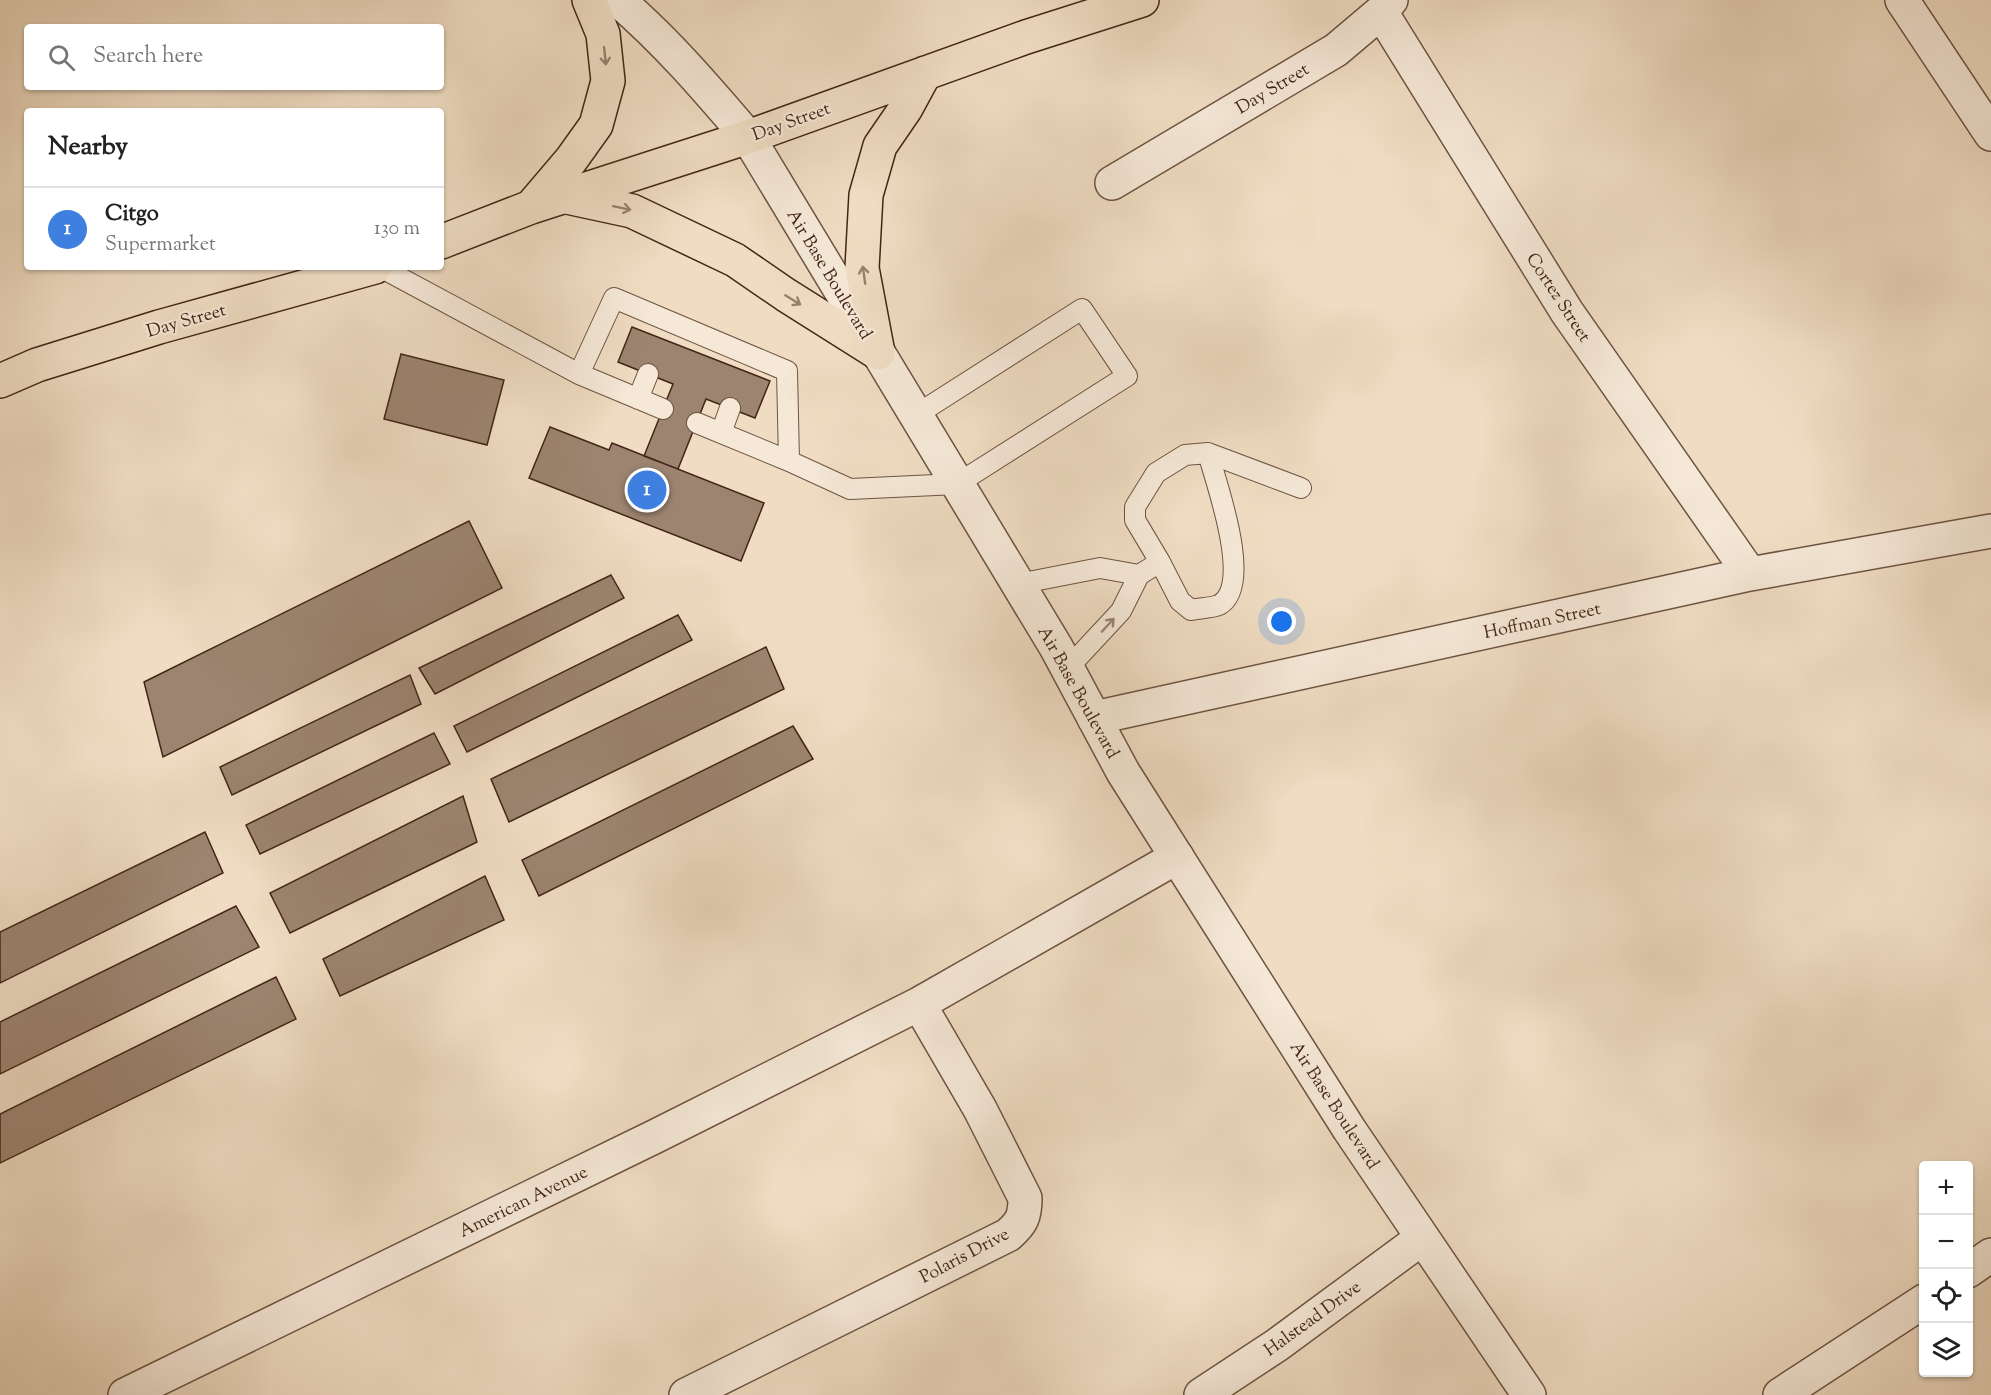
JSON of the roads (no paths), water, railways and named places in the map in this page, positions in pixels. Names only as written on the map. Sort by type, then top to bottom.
[{"type":"main road","points":[[531,207],[571,160],[596,125],[608,81],[603,34],[589,0]]},
{"type":"main road","name":"Day Street","points":[[444,241],[531,207],[748,137],[1026,37],[1142,0]]},
{"type":"main road","points":[[878,353],[862,268],[866,195],[880,146],[906,108],[925,74]]},
{"type":"main road","points":[[565,196],[632,211],[735,260],[786,296],[878,353]]},
{"type":"main road","name":"Day Street","points":[[0,381],[38,365],[159,327],[364,270]]},
{"type":"street","name":"Air Base Boulevard","points":[[618,0],[642,21],[694,75],[748,137],[1068,668],[1124,772],[1343,1119],[1529,1395]]},
{"type":"street","points":[[1902,0],[1991,134]]},
{"type":"street","name":"Day Street","points":[[1112,183],[1336,50],[1386,6]]},
{"type":"street","name":"Cortez Street","points":[[1386,6],[1567,312],[1750,574]]},
{"type":"street","name":"Hoffman Street","points":[[1094,718],[1750,574],[1991,531]]},
{"type":"street","name":"American Avenue","points":[[125,1395],[645,1142],[919,1004],[1177,857]]},
{"type":"street","name":"Polaris Drive","points":[[686,1395],[1008,1234],[1020,1224],[1025,1208],[1025,1198],[980,1109],[919,1004]]},
{"type":"street","name":"Halstead Drive","points":[[1201,1395],[1277,1345],[1422,1239]]},
{"type":"street","points":[[1971,1269],[1991,1256]]},
{"type":"street","points":[[1780,1395],[1919,1304]]},
{"type":"lane","points":[[386,270],[579,374],[663,409]]},
{"type":"lane","points":[[579,374],[614,298],[667,330],[709,348],[748,363],[787,371],[789,461]]},
{"type":"lane","points":[[697,423],[850,489],[957,483],[1127,376],[1082,309],[916,415]]},
{"type":"lane","points":[[638,399],[648,374]]},
{"type":"lane","points":[[721,433],[730,408]]},
{"type":"lane","points":[[1208,453],[1231,534],[1235,569],[1230,594],[1219,605],[1191,610],[1180,602],[1136,520],[1135,507],[1156,473],[1185,454],[1208,453],[1301,488]]},
{"type":"lane","points":[[1068,668],[1121,611],[1139,575],[1160,562]]},
{"type":"lane","points":[[1018,584],[1100,568],[1139,575]]},
{"type":"place","name":"Citgo","points":[[647,490]]}]
